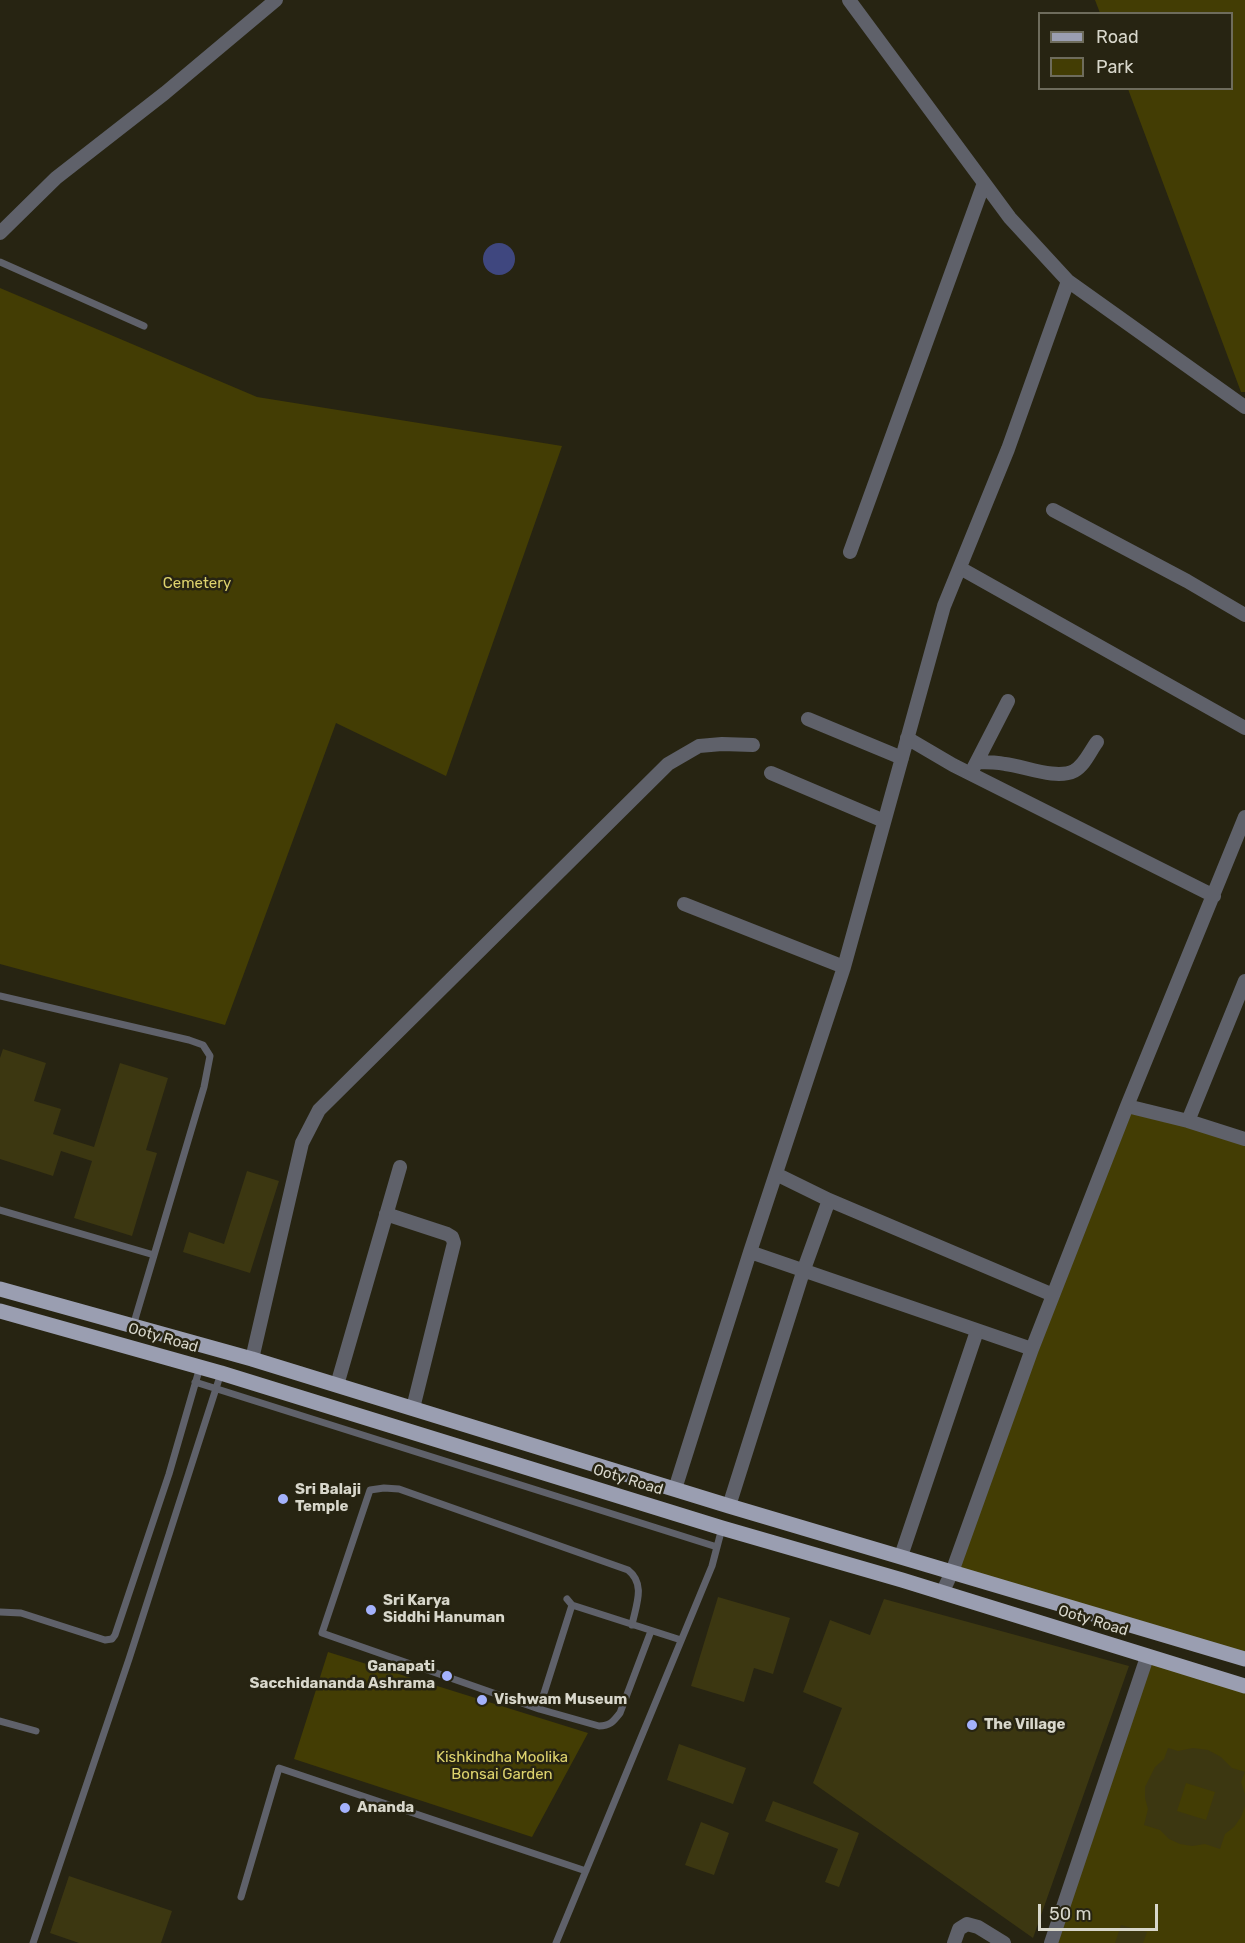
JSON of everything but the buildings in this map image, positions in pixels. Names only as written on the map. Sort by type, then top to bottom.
[{"type":"main road","name":"Ooty Road","points":[[0,1289],[252,1359],[729,1506],[1245,1659]]},
{"type":"main road","name":"Ooty Road","points":[[0,1311],[198,1374],[221,1373],[1245,1686]]},
{"type":"street","points":[[0,233],[56,178],[165,93],[276,0]]},
{"type":"street","points":[[849,0],[1010,218],[1068,281],[1245,407]]},
{"type":"street","points":[[850,552],[984,183]]},
{"type":"street","points":[[675,1489],[750,1251],[844,967],[944,606],[1008,449],[1068,281]]},
{"type":"street","points":[[1053,510],[1187,581],[1245,615]]},
{"type":"street","points":[[960,568],[1245,728]]},
{"type":"street","points":[[974,768],[1008,700]]},
{"type":"street","points":[[808,719],[902,758]]},
{"type":"street","points":[[908,738],[974,768],[1214,896]]},
{"type":"street","points":[[974,768],[1004,763],[1065,774],[1074,771],[1082,764],[1097,741]]},
{"type":"street","points":[[252,1359],[302,1143],[319,1110],[668,764],[699,746],[753,745]]},
{"type":"street","points":[[771,773],[884,821]]},
{"type":"street","points":[[942,1593],[952,1572],[1053,1295],[1245,817]]},
{"type":"street","points":[[684,904],[844,967]]},
{"type":"street","points":[[1188,1121],[1245,981]]},
{"type":"street","points":[[1127,1106],[1188,1121],[1245,1139]]},
{"type":"street","points":[[337,1385],[400,1167]]},
{"type":"street","points":[[776,1174],[829,1200],[1053,1295]]},
{"type":"street","points":[[729,1506],[804,1269],[829,1200]]},
{"type":"street","points":[[387,1214],[447,1234],[452,1237],[454,1243],[413,1408]]},
{"type":"street","points":[[750,1251],[1032,1349]]},
{"type":"street","points":[[901,1556],[977,1331]]},
{"type":"street","points":[[1051,1943],[1147,1657]]},
{"type":"street","points":[[954,1943],[959,1929],[967,1924],[978,1927],[1004,1943]]},
{"type":"lane","points":[[0,262],[144,326]]},
{"type":"lane","points":[[0,996],[189,1040],[203,1045],[208,1050],[210,1064],[204,1087],[133,1326]]},
{"type":"lane","points":[[0,1210],[154,1255]]},
{"type":"lane","points":[[33,1943],[129,1659],[221,1373]]},
{"type":"lane","points":[[0,1612],[21,1614],[105,1640],[112,1639],[116,1635],[169,1474],[198,1374],[216,1388],[717,1547]]},
{"type":"lane","points":[[632,1624],[639,1590],[638,1581],[628,1570],[399,1489],[384,1488],[370,1490],[322,1633],[539,1709],[590,1725],[606,1726],[612,1723],[620,1713],[651,1631]]},
{"type":"lane","points":[[556,1943],[712,1566],[722,1528]]},
{"type":"lane","points":[[539,1709],[569,1602],[681,1640]]},
{"type":"lane","points":[[0,1721],[36,1731]]},
{"type":"lane","points":[[242,1897],[279,1767],[586,1871]]},
{"type":"green space","points":[[1095,0],[1245,0],[1245,392],[1241,392],[1128,90],[1233,90],[1233,12],[1100,12]]},
{"type":"green space","name":"Cemetery","points":[[0,288],[257,397],[562,446],[446,776],[336,723],[225,1025],[0,964]]},
{"type":"green space","points":[[1127,1106],[1245,1142],[1245,1663],[952,1572]]},
{"type":"green space","name":"Kishkindha Moolika Bonsai Garden","points":[[328,1652],[588,1733],[532,1837],[294,1759]]},
{"type":"green space","points":[[1147,1657],[1245,1686],[1245,1943],[1054,1943]]},
{"type":"water","points":[[499,243],[510,248],[515,259],[510,270],[499,275],[488,270],[483,259],[488,248]]},
{"type":"place","name":"Sri Balaji Temple","points":[[283,1499]]},
{"type":"place","name":"Sri Karya Siddhi Hanuman","points":[[371,1610]]},
{"type":"place","name":"Ganapati Sacchidananda Ashrama","points":[[447,1676]]},
{"type":"place","name":"Vishwam Museum","points":[[482,1700]]},
{"type":"place","name":"The Village","points":[[972,1725]]},
{"type":"place","name":"Ananda","points":[[345,1808]]}]
